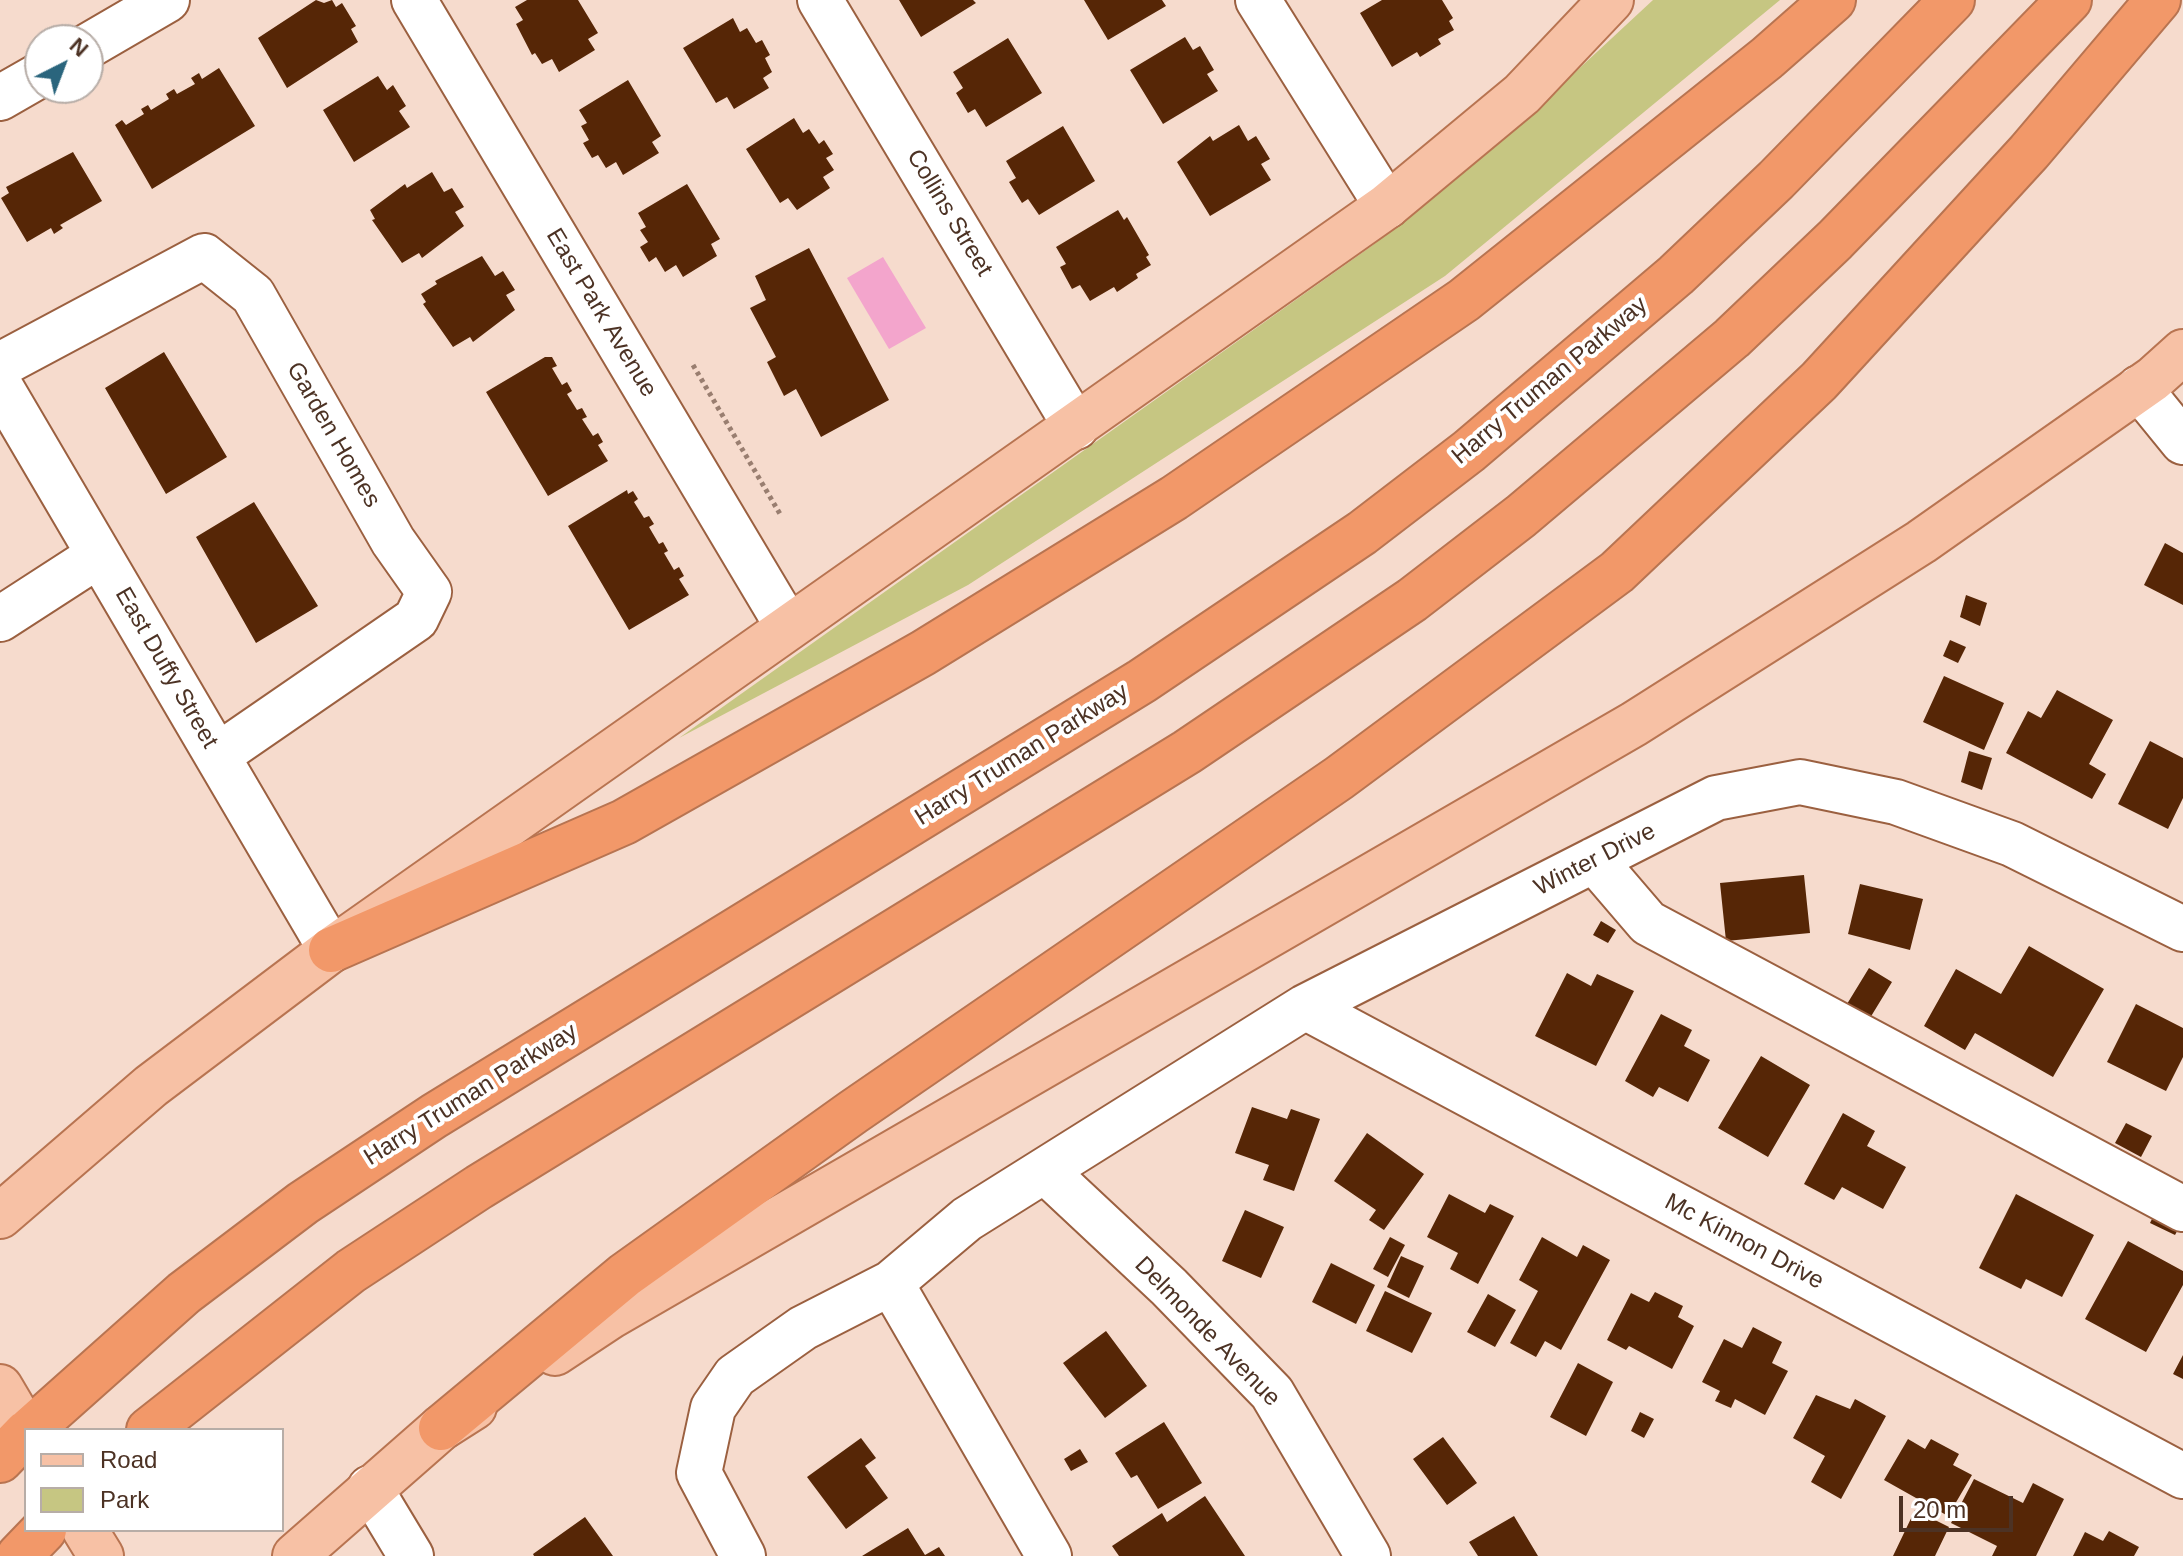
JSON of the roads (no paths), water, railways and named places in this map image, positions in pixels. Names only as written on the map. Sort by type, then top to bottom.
[{"type":"highway","points":[[331,950],[624,822],[923,653],[1174,498],[1464,300],[1767,58],[1833,0]]},
{"type":"highway","name":"Harry Truman Parkway","points":[[30,1428],[184,1293],[303,1203],[434,1116],[1142,681],[1362,533],[1492,432],[1676,275],[1776,180],[1952,0]]},
{"type":"highway","points":[[151,1428],[351,1271],[479,1187],[1187,752],[1412,600],[1521,516],[1732,338],[1835,240],[2069,0]]},
{"type":"highway","points":[[441,1428],[625,1275],[853,1112],[1339,778],[1617,572],[1819,381],[2029,152],[2158,0]]},
{"type":"highway","name":"Harry Truman Parkway","points":[[0,1460],[24,1434]]},
{"type":"highway","points":[[19,1556],[42,1532]]},
{"type":"main road","points":[[0,1216],[151,1086],[331,950],[1387,206],[1522,94],[1611,0]]},
{"type":"main road","points":[[295,1556],[441,1428],[611,1316],[1634,724],[1921,542],[2139,388],[2183,352]]},
{"type":"main road","points":[[0,1387],[25,1428]]},
{"type":"main road","points":[[86,1532],[101,1556]]},
{"type":"street","points":[[104,37],[167,0]]},
{"type":"street","name":"East Park Avenue","points":[[414,0],[788,627]]},
{"type":"street","name":"Collins Street","points":[[820,0],[1076,427]]},
{"type":"street","points":[[1258,0],[1387,206]]},
{"type":"street","points":[[0,98],[24,84]]},
{"type":"street","name":"Garden Homes","points":[[0,365],[204,256],[253,295],[393,541],[429,592],[416,619],[217,756]]},
{"type":"street","name":"East Duffy Street","points":[[0,386],[331,950]]},
{"type":"street","points":[[2139,388],[2183,442]]},
{"type":"street","points":[[0,619],[99,555]]},
{"type":"street","name":"Winter Drive","points":[[743,1556],[699,1473],[713,1408],[735,1376],[803,1328],[891,1283],[967,1219],[1305,1007],[1716,798],[1800,782],[1896,802],[2012,844],[2183,929]]},
{"type":"street","points":[[1594,860],[1648,923],[2183,1209]]},
{"type":"street","name":"Mc Kinnon Drive","points":[[1305,1007],[2183,1476]]},
{"type":"street","name":"Delmonde Avenue","points":[[1045,1171],[1169,1287],[1272,1393],[1368,1556]]},
{"type":"street","points":[[891,1283],[1049,1556]]},
{"type":"street","points":[[370,1488],[411,1556]]}]
